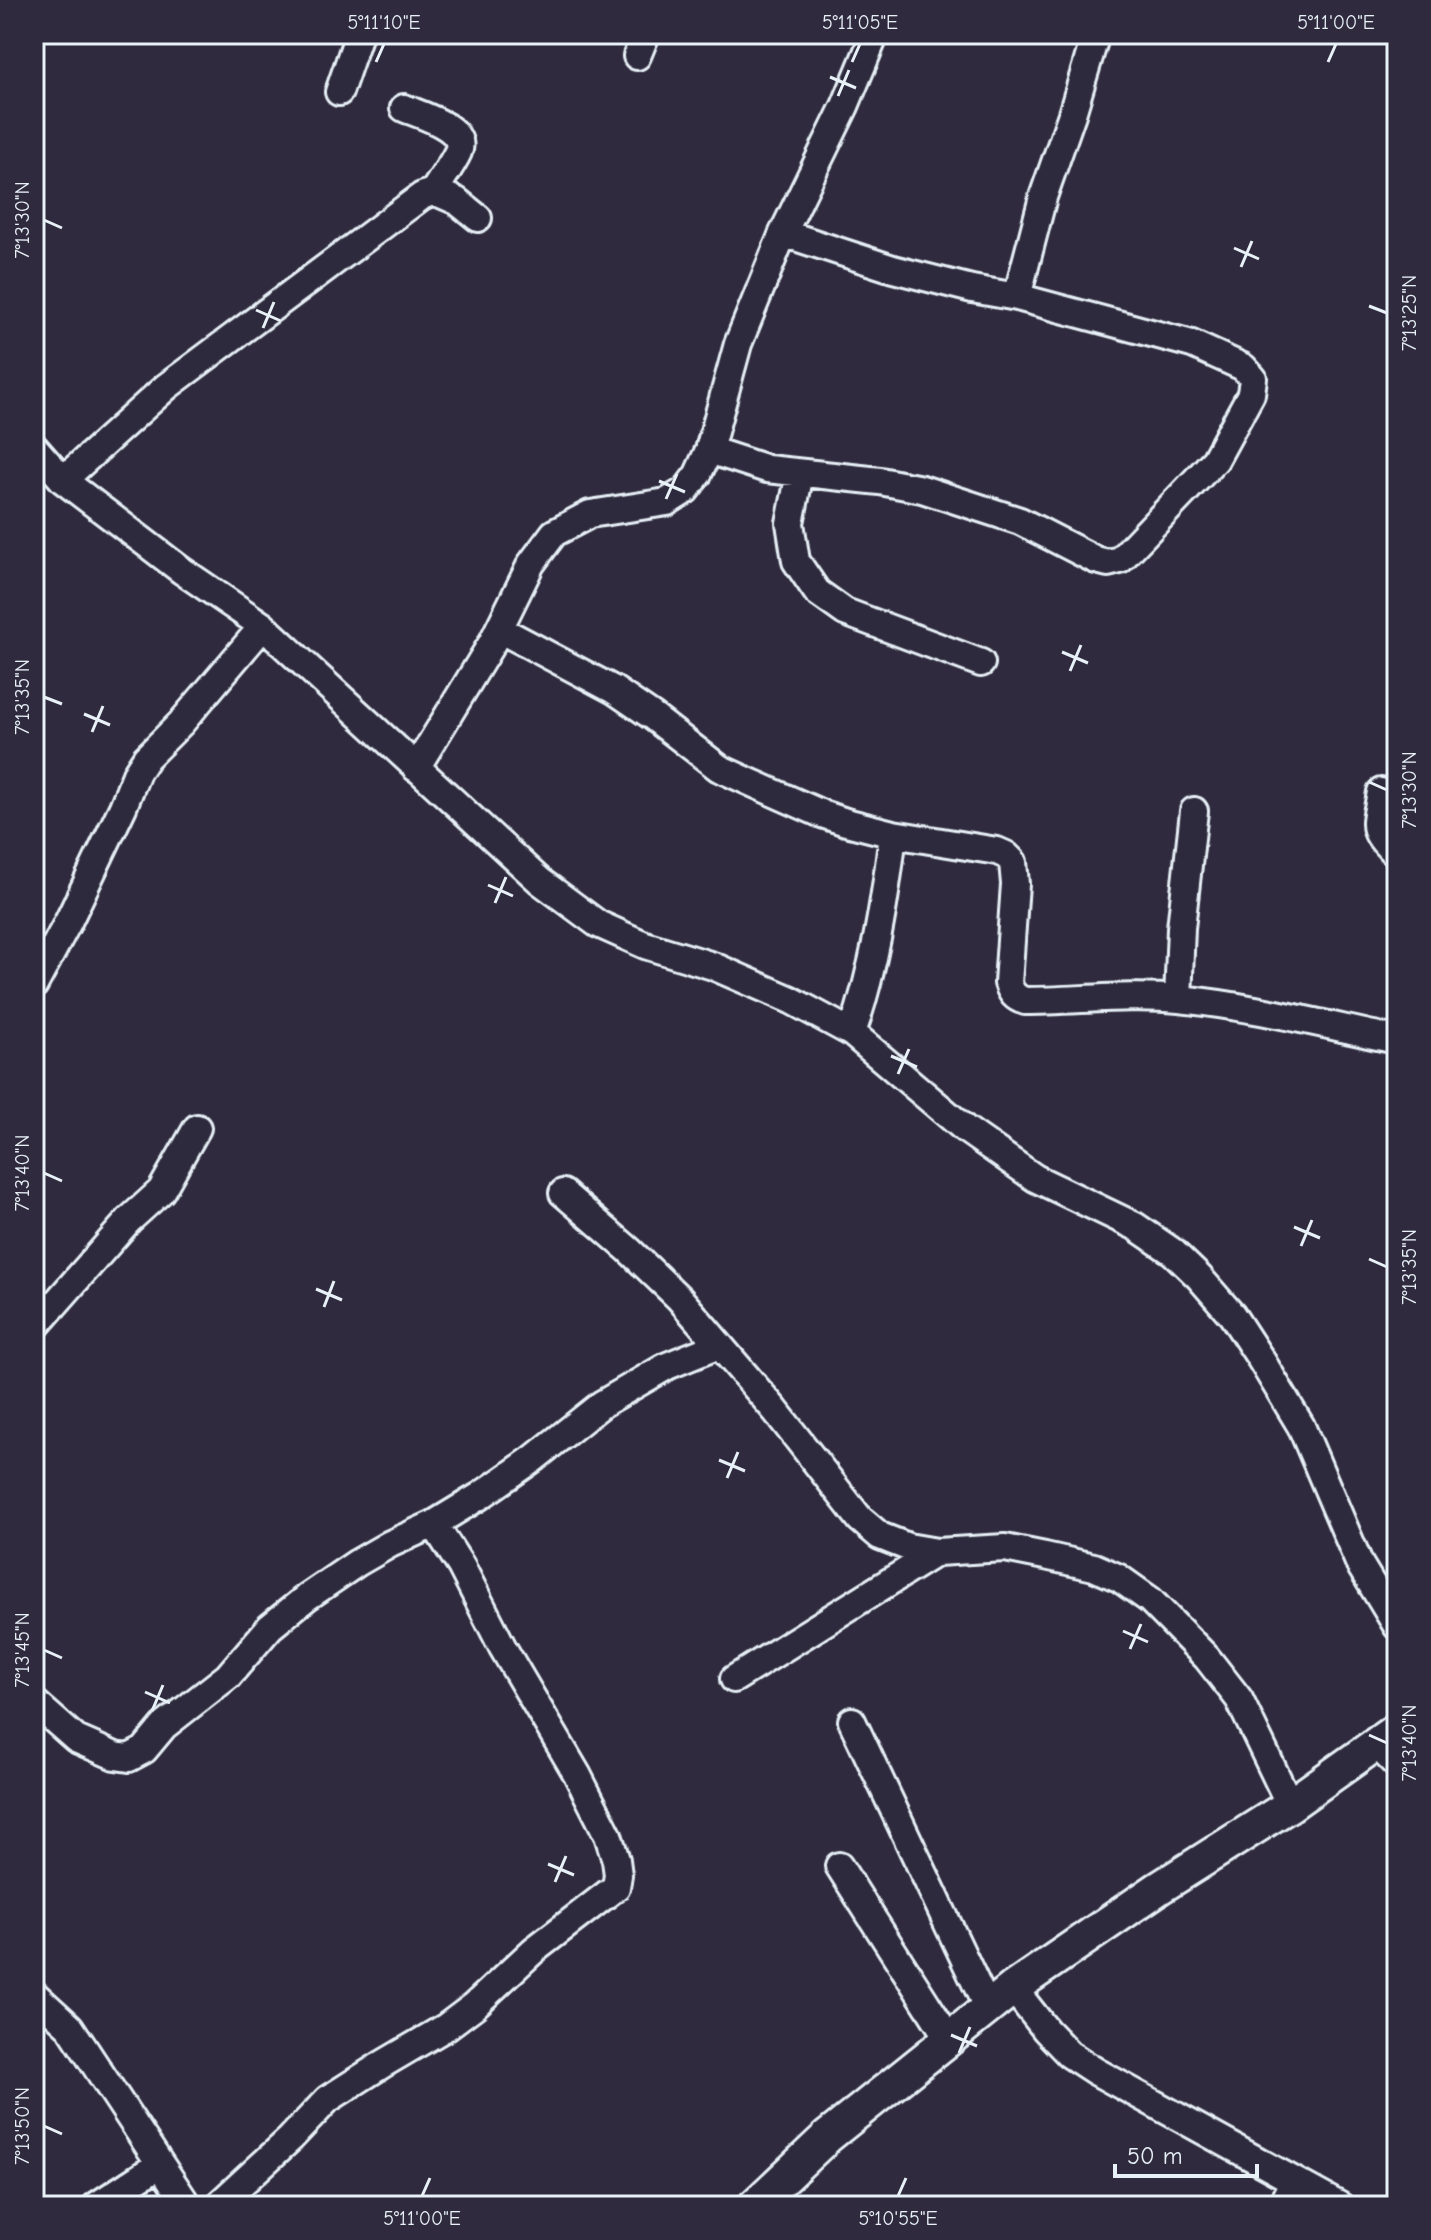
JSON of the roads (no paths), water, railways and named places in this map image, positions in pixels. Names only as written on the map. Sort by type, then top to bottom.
[{"type":"main road","points":[[761,2204],[827,2137],[1013,1988],[1159,1888],[1390,1746]]},
{"type":"street","points":[[339,92],[359,34]]},
{"type":"street","points":[[416,768],[499,629],[531,564],[554,533],[590,514],[667,502],[686,490],[698,474],[709,450],[738,344],[783,233],[845,106],[875,34]]},
{"type":"street","points":[[1017,297],[1043,197],[1096,34]]},
{"type":"street","points":[[63,480],[166,387],[422,196],[434,191],[460,149],[460,141],[452,129],[404,108]]},
{"type":"street","points":[[434,191],[457,201],[478,218]]},
{"type":"street","points":[[709,450],[767,469],[880,481],[922,489],[1020,521],[1096,560],[1108,563],[1120,560],[1215,460],[1251,394],[1253,378],[1243,367],[1192,344],[1017,297],[893,269],[783,233]]},
{"type":"street","points":[[34,447],[63,480],[181,570],[263,626],[540,881],[598,924],[645,945],[726,971],[791,1000],[852,1033],[954,1119],[1035,1178],[1135,1226],[1173,1252],[1232,1315],[1301,1426],[1360,1565],[1397,1626]]},
{"type":"street","points":[[800,473],[790,523],[796,561],[817,592],[845,612],[981,663]]},
{"type":"street","points":[[34,985],[61,936],[137,772],[263,626]]},
{"type":"street","points":[[499,629],[614,690],[719,768],[822,814],[893,834],[1006,855],[1013,862],[1015,884],[1008,983],[1017,999],[1178,999],[1397,1040]]},
{"type":"street","points":[[1381,792],[1375,829],[1379,838],[1397,855]]},
{"type":"street","points":[[1178,999],[1181,928],[1194,811]]},
{"type":"street","points":[[852,1033],[878,933],[893,834]]},
{"type":"street","points":[[34,1328],[129,1220],[161,1191],[197,1128]]},
{"type":"street","points":[[563,1193],[680,1299],[775,1410],[860,1519],[880,1536],[908,1547],[937,1552],[1005,1548],[1094,1567],[1119,1578],[1150,1600],[1207,1658],[1239,1699],[1290,1805]]},
{"type":"street","points":[[34,1702],[76,1739],[115,1756],[129,1758],[144,1750],[164,1726],[228,1676],[270,1627],[307,1597],[390,1544],[434,1524],[480,1496],[602,1404],[667,1366],[719,1345]]},
{"type":"street","points":[[217,2206],[290,2139],[328,2099],[446,2027],[474,2006],[534,1950],[616,1887],[616,1860],[608,1835],[577,1774],[503,1648],[461,1566],[434,1524]]},
{"type":"street","points":[[734,1679],[937,1552]]},
{"type":"street","points":[[852,1721],[988,2009]]},
{"type":"street","points":[[839,1866],[949,2039]]},
{"type":"street","points":[[1013,1988],[1069,2054],[1340,2206]]},
{"type":"street","points":[[37,2003],[70,2027],[188,2206]]},
{"type":"street","points":[[96,2206],[160,2164]]},
{"type":"street","points":[[1281,2206],[1293,2182]]}]
